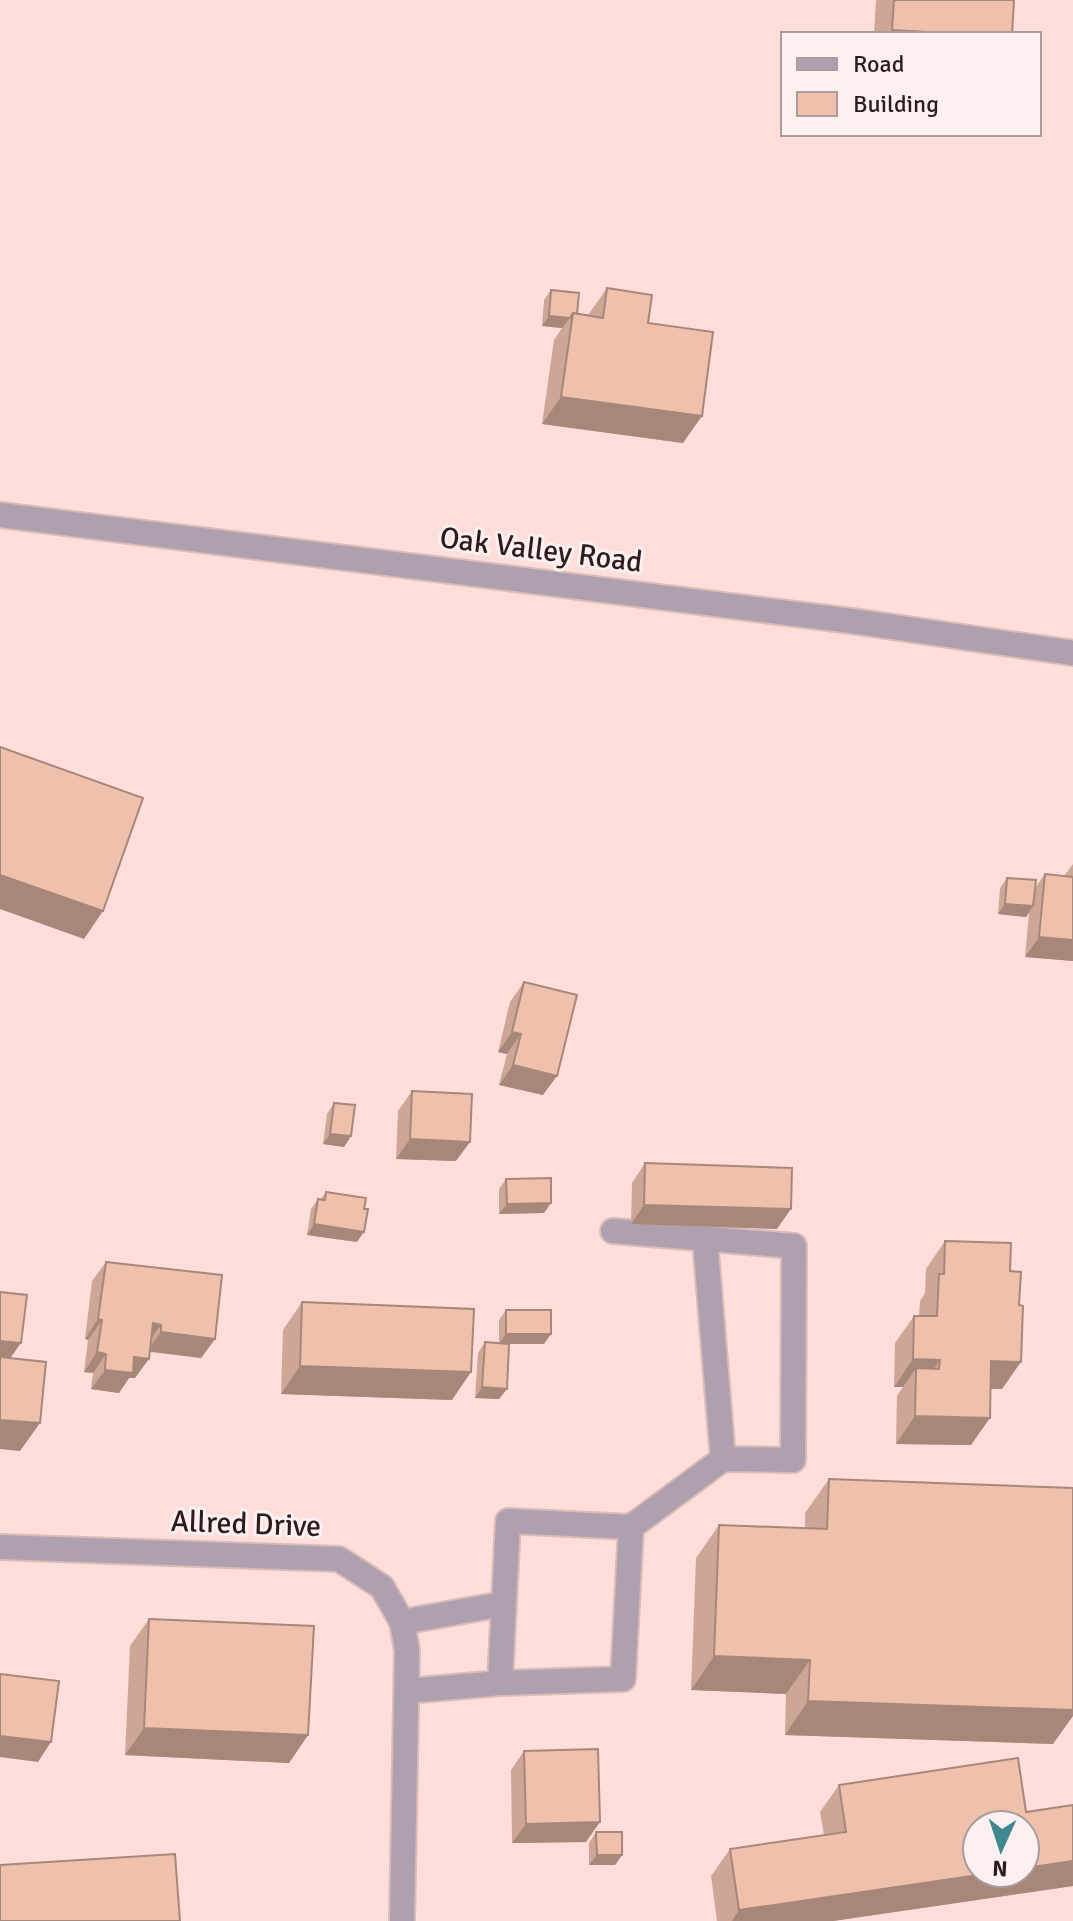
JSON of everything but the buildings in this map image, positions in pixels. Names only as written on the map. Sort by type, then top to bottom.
[{"type":"street","name":"Oak Valley Road","points":[[0,515],[852,621],[1073,653]]},
{"type":"street","points":[[500,1683],[508,1521],[631,1527],[723,1459],[793,1460],[794,1246],[613,1231]]},
{"type":"street","points":[[705,1239],[723,1459]]},
{"type":"street","points":[[407,1691],[500,1683],[623,1679],[631,1527]]},
{"type":"street","name":"Allred Drive","points":[[0,1547],[339,1559],[382,1587],[402,1622],[407,1650],[402,1921]]},
{"type":"street","points":[[402,1622],[503,1604]]}]
